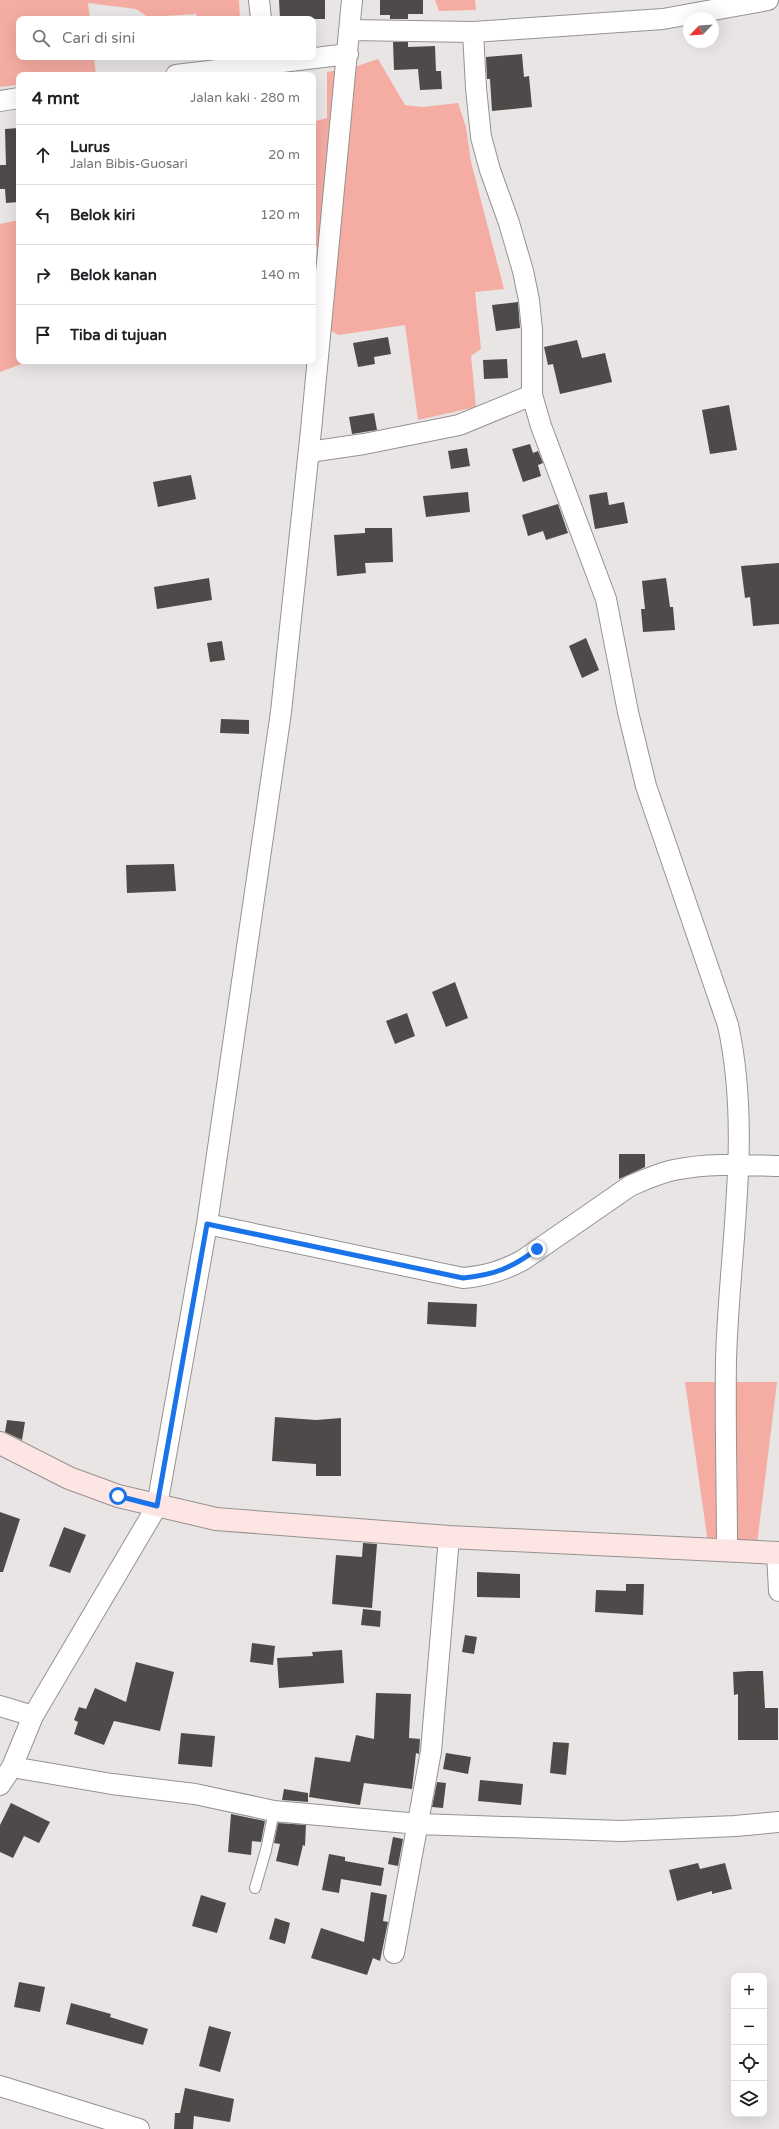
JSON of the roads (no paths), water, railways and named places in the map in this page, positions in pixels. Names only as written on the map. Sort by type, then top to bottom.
[{"type":"street","points":[[259,0],[261,16]]},
{"type":"street","points":[[0,1785],[12,1767],[33,1716],[157,1506],[207,1224],[281,712],[309,452],[352,0]]},
{"type":"street","points":[[350,30],[473,32],[663,19],[768,0]]},
{"type":"street","points":[[473,32],[476,88],[481,137],[490,170],[509,223],[523,271],[529,300],[532,330],[532,395],[541,426],[606,599],[628,712],[646,786],[728,1025],[735,1057],[738,1103],[737,1164],[726,1360],[727,1551]]},
{"type":"street","points":[[316,56],[348,54]]},
{"type":"street","points":[[194,72],[265,60]]},
{"type":"street","points":[[0,101],[16,98]]},
{"type":"street","points":[[309,452],[364,444],[459,424],[532,395]]},
{"type":"street","points":[[207,1224],[463,1278],[486,1276],[505,1269],[522,1260],[637,1184],[674,1170],[737,1164],[779,1166]]},
{"type":"street","points":[[0,1443],[70,1478],[118,1496],[216,1519],[449,1537],[778,1553],[779,1591]]},
{"type":"street","points":[[394,1953],[419,1824],[431,1751],[449,1537]]},
{"type":"street","points":[[0,1706],[33,1716]]},
{"type":"street","points":[[12,1767],[112,1784],[195,1794],[274,1811],[419,1824],[621,1831],[735,1826],[779,1822]]},
{"type":"street","points":[[0,2086],[139,2129]]},
{"type":"lane","points":[[255,1888],[266,1850],[274,1811]]}]
